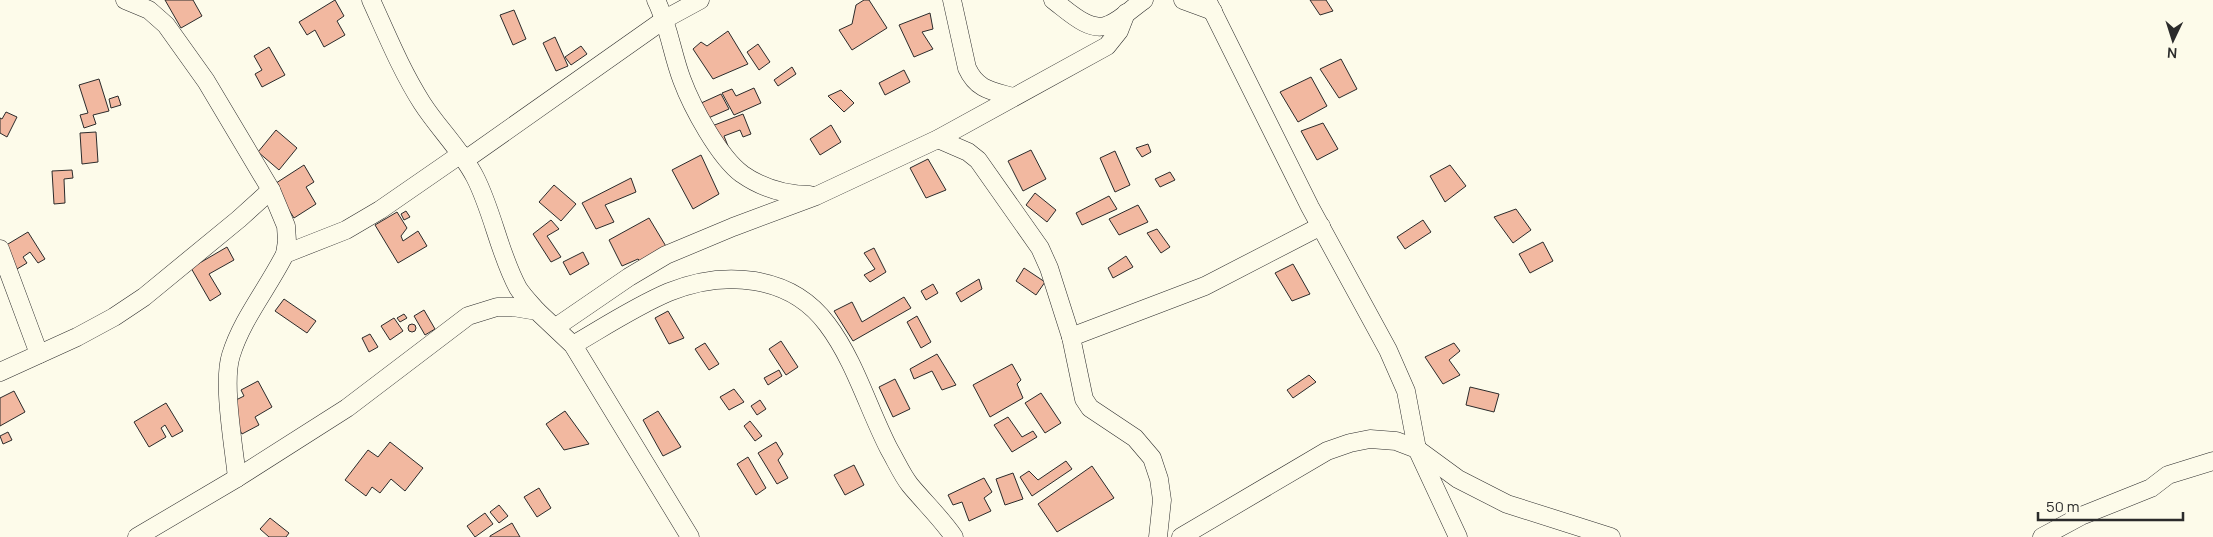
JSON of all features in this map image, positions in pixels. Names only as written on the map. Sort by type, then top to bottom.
[{"type":"street","points":[[125,0],[149,10],[166,25],[206,81],[271,190],[286,226],[287,241],[285,254],[240,331],[230,357],[227,383],[237,478]]},
{"type":"street","points":[[371,0],[401,66],[422,102],[440,129],[463,157],[476,178],[519,290],[537,312],[556,327],[573,345],[690,537]]},
{"type":"street","points":[[656,0],[665,19],[682,81],[696,111],[719,148],[741,173],[763,186],[790,195],[816,196]]},
{"type":"street","points":[[285,254],[346,230],[380,210],[463,157],[665,19],[700,0]]},
{"type":"street","points":[[952,0],[967,68],[972,78],[988,90],[1014,97]]},
{"type":"street","points":[[1052,0],[1088,25],[1106,26],[1144,0]]},
{"type":"street","points":[[1183,0],[1210,5],[1321,226],[1400,375],[1406,391],[1417,449],[1458,537]]},
{"type":"street","points":[[556,327],[629,277],[666,255],[724,230],[816,196],[938,139],[1107,46],[1119,31],[1126,12]]},
{"type":"street","points":[[938,139],[968,152],[978,160],[1040,248],[1049,268],[1071,337],[1081,387],[1087,403],[1090,408],[1135,438],[1152,458],[1159,478],[1162,500],[1158,537]]},
{"type":"street","points":[[0,372],[107,321],[144,297],[239,219],[271,190]]},
{"type":"street","points":[[1071,337],[1205,286],[1321,226]]},
{"type":"street","points":[[0,249],[39,354]]},
{"type":"street","points":[[573,345],[668,292],[695,283],[742,279],[773,284],[796,294],[827,324],[853,369],[889,448],[909,484],[935,512],[954,537]]},
{"type":"street","points":[[137,537],[237,478],[347,408],[468,316],[496,307],[513,307],[537,312]]},
{"type":"street","points":[[1181,537],[1327,451],[1350,443],[1370,439],[1396,441],[1417,449],[1458,478],[1507,504],[1611,537]]},
{"type":"street","points":[[2042,537],[2081,516],[2151,488],[2168,475],[2209,464]]},
{"type":"building","points":[[165,0],[193,0],[202,16],[181,28]]},
{"type":"building","points":[[335,0],[344,16],[337,21],[345,35],[324,47],[315,30],[307,35],[299,22]]},
{"type":"building","points":[[864,0],[869,0],[887,28],[852,50],[839,30],[852,24],[856,5]]},
{"type":"building","points":[[1310,0],[1326,0],[1333,11],[1320,15]]},
{"type":"building","points":[[514,10],[526,39],[513,45],[500,15]]},
{"type":"building","points":[[930,13],[933,29],[922,32],[933,49],[914,57],[899,25]]},
{"type":"building","points":[[728,31],[748,64],[713,79],[693,49],[701,42],[707,46]]},
{"type":"building","points":[[555,37],[568,66],[556,71],[543,43]]},
{"type":"building","points":[[758,44],[770,62],[759,70],[747,52]]},
{"type":"building","points":[[581,46],[587,54],[571,65],[565,57]]},
{"type":"building","points":[[269,47],[285,75],[262,87],[255,74],[262,70],[254,56]]},
{"type":"building","points":[[1341,59],[1357,89],[1339,98],[1320,69]]},
{"type":"building","points":[[792,67],[796,74],[778,86],[774,80]]},
{"type":"building","points":[[904,70],[910,82],[885,95],[879,83]]},
{"type":"building","points":[[1311,77],[1327,106],[1298,122],[1280,92]]},
{"type":"building","points":[[99,79],[109,111],[93,115],[96,124],[84,128],[80,115],[88,113],[79,85]]},
{"type":"building","points":[[754,88],[761,103],[734,115],[722,93],[732,89],[736,96]]},
{"type":"building","points":[[841,90],[854,103],[844,112],[828,96]]},
{"type":"building","points":[[721,94],[729,109],[706,119],[699,104]]},
{"type":"building","points":[[118,96],[121,105],[111,108],[109,99]]},
{"type":"building","points":[[6,112],[17,117],[7,137],[0,133],[0,118],[2,119]]},
{"type":"building","points":[[743,114],[751,134],[743,137],[740,130],[724,136],[728,146],[722,148],[712,126]]},
{"type":"building","points":[[1323,123],[1338,149],[1317,160],[1301,131]]},
{"type":"building","points":[[831,125],[841,142],[820,155],[810,139]]},
{"type":"building","points":[[276,130],[297,148],[279,170],[258,152]]},
{"type":"building","points":[[96,132],[98,162],[82,164],[80,133]]},
{"type":"building","points":[[1148,144],[1151,152],[1142,157],[1136,148]]},
{"type":"building","points":[[1031,150],[1046,179],[1023,191],[1008,161]]},
{"type":"building","points":[[1115,151],[1130,185],[1115,192],[1100,158]]},
{"type":"building","points":[[701,155],[719,194],[693,209],[672,170]]},
{"type":"building","points":[[928,159],[946,190],[926,198],[910,168]]},
{"type":"building","points":[[304,165],[314,182],[306,187],[316,204],[294,218],[273,185]]},
{"type":"building","points":[[1450,165],[1466,186],[1445,202],[1430,176]]},
{"type":"building","points":[[72,170],[73,178],[64,179],[65,203],[54,204],[52,171]]},
{"type":"building","points":[[1170,172],[1175,180],[1160,187],[1155,179]]},
{"type":"building","points":[[631,178],[636,192],[605,205],[614,222],[596,229],[582,203]]},
{"type":"building","points":[[554,185],[576,204],[561,221],[539,202]]},
{"type":"building","points":[[1035,193],[1056,210],[1047,222],[1026,205]]},
{"type":"building","points":[[1109,196],[1117,209],[1082,225],[1076,213]]},
{"type":"building","points":[[1138,205],[1148,222],[1119,235],[1109,219]]},
{"type":"building","points":[[1516,209],[1531,230],[1513,243],[1494,217]]},
{"type":"building","points":[[406,211],[410,217],[404,220],[401,214]]},
{"type":"building","points":[[397,212],[407,228],[401,236],[403,241],[418,231],[427,246],[398,263],[375,225]]},
{"type":"building","points":[[649,218],[670,253],[644,265],[638,259],[622,266],[609,240]]},
{"type":"building","points":[[551,220],[559,229],[547,236],[561,257],[551,262],[533,234]]},
{"type":"building","points":[[1423,220],[1431,232],[1405,249],[1397,237]]},
{"type":"building","points":[[1157,229],[1170,247],[1161,253],[1147,233]]},
{"type":"building","points":[[28,232],[45,259],[38,263],[30,252],[23,257],[27,263],[17,269],[3,247]]},
{"type":"building","points":[[1543,242],[1553,261],[1530,273],[1519,254]]},
{"type":"building","points":[[227,247],[234,260],[209,274],[221,294],[210,301],[191,268]]},
{"type":"building","points":[[874,248],[886,272],[870,282],[864,275],[875,269],[864,253]]},
{"type":"building","points":[[583,252],[589,264],[570,275],[563,262]]},
{"type":"building","points":[[1126,256],[1133,267],[1113,278],[1108,268]]},
{"type":"building","points":[[1293,264],[1310,294],[1292,301],[1275,273]]},
{"type":"building","points":[[1024,268],[1045,282],[1036,295],[1016,281]]},
{"type":"building","points":[[979,279],[982,289],[961,302],[956,293]]},
{"type":"building","points":[[933,284],[938,293],[926,300],[921,291]]},
{"type":"building","points":[[904,297],[911,308],[853,341],[834,311],[852,302],[862,322]]},
{"type":"building","points":[[284,299],[316,321],[307,333],[275,311]]},
{"type":"building","points":[[424,310],[435,329],[425,335],[414,316]]},
{"type":"building","points":[[668,311],[684,338],[669,344],[655,318]]},
{"type":"building","points":[[404,314],[407,318],[400,322],[397,318]]},
{"type":"building","points":[[917,316],[931,342],[921,348],[907,322]]},
{"type":"building","points":[[394,318],[403,331],[390,340],[381,326]]},
{"type":"building","points":[[412,324],[416,328],[412,332],[408,328]]},
{"type":"building","points":[[370,334],[378,347],[369,352],[362,338]]},
{"type":"building","points":[[781,341],[798,367],[786,375],[769,349]]},
{"type":"building","points":[[705,343],[719,364],[709,370],[695,349]]},
{"type":"building","points":[[1454,343],[1460,351],[1449,360],[1460,375],[1443,384],[1425,357]]},
{"type":"building","points":[[937,354],[956,385],[942,390],[932,371],[914,379],[910,369]]},
{"type":"building","points":[[1012,364],[1021,380],[1017,384],[1023,398],[990,417],[973,385]]},
{"type":"building","points":[[779,370],[782,376],[768,385],[764,378]]},
{"type":"building","points":[[1309,375],[1316,382],[1293,398],[1287,390]]},
{"type":"building","points":[[895,379],[910,409],[893,417],[879,387]]},
{"type":"building","points":[[258,381],[272,407],[255,417],[259,425],[242,434],[226,405],[244,396],[241,390]]},
{"type":"building","points":[[1470,387],[1499,394],[1494,412],[1466,405]]},
{"type":"building","points":[[734,389],[744,402],[729,410],[720,397]]},
{"type":"building","points":[[14,391],[25,412],[0,426],[0,398]]},
{"type":"building","points":[[1041,393],[1061,423],[1045,433],[1025,403]]},
{"type":"building","points":[[760,400],[766,409],[757,415],[751,406]]},
{"type":"building","points":[[166,403],[183,431],[172,437],[165,425],[161,428],[166,437],[149,447],[134,422]]},
{"type":"building","points":[[565,411],[589,444],[564,450],[546,424]]},
{"type":"building","points":[[658,411],[681,447],[663,456],[643,420]]},
{"type":"building","points":[[1008,417],[1022,437],[1033,431],[1037,437],[1012,452],[994,425]]},
{"type":"building","points":[[750,421],[762,436],[755,441],[744,426]]},
{"type":"building","points":[[8,432],[12,440],[3,444],[0,436]]},
{"type":"building","points":[[390,442],[423,468],[405,491],[391,479],[380,493],[372,487],[366,496],[345,480],[368,450],[378,457]]},
{"type":"building","points":[[776,442],[783,454],[778,460],[788,478],[777,484],[758,453]]},
{"type":"building","points":[[748,457],[766,488],[756,495],[737,464]]},
{"type":"building","points":[[1066,461],[1072,469],[1032,496],[1020,477],[1029,471],[1038,480]]},
{"type":"building","points":[[854,465],[864,485],[845,495],[834,475]]},
{"type":"building","points":[[1092,466],[1114,498],[1057,532],[1038,504]]},
{"type":"building","points":[[1013,473],[1023,499],[1005,505],[996,479]]},
{"type":"building","points":[[984,478],[992,492],[984,498],[991,511],[969,521],[962,502],[953,505],[948,495]]},
{"type":"building","points":[[539,488],[551,508],[537,517],[524,497]]},
{"type":"building","points":[[499,505],[508,516],[499,523],[490,512]]},
{"type":"building","points":[[485,513],[493,524],[475,537],[467,526]]},
{"type":"building","points":[[270,518],[289,533],[286,537],[269,537],[260,529]]},
{"type":"building","points":[[512,523],[520,537],[490,537],[490,536]]}]
